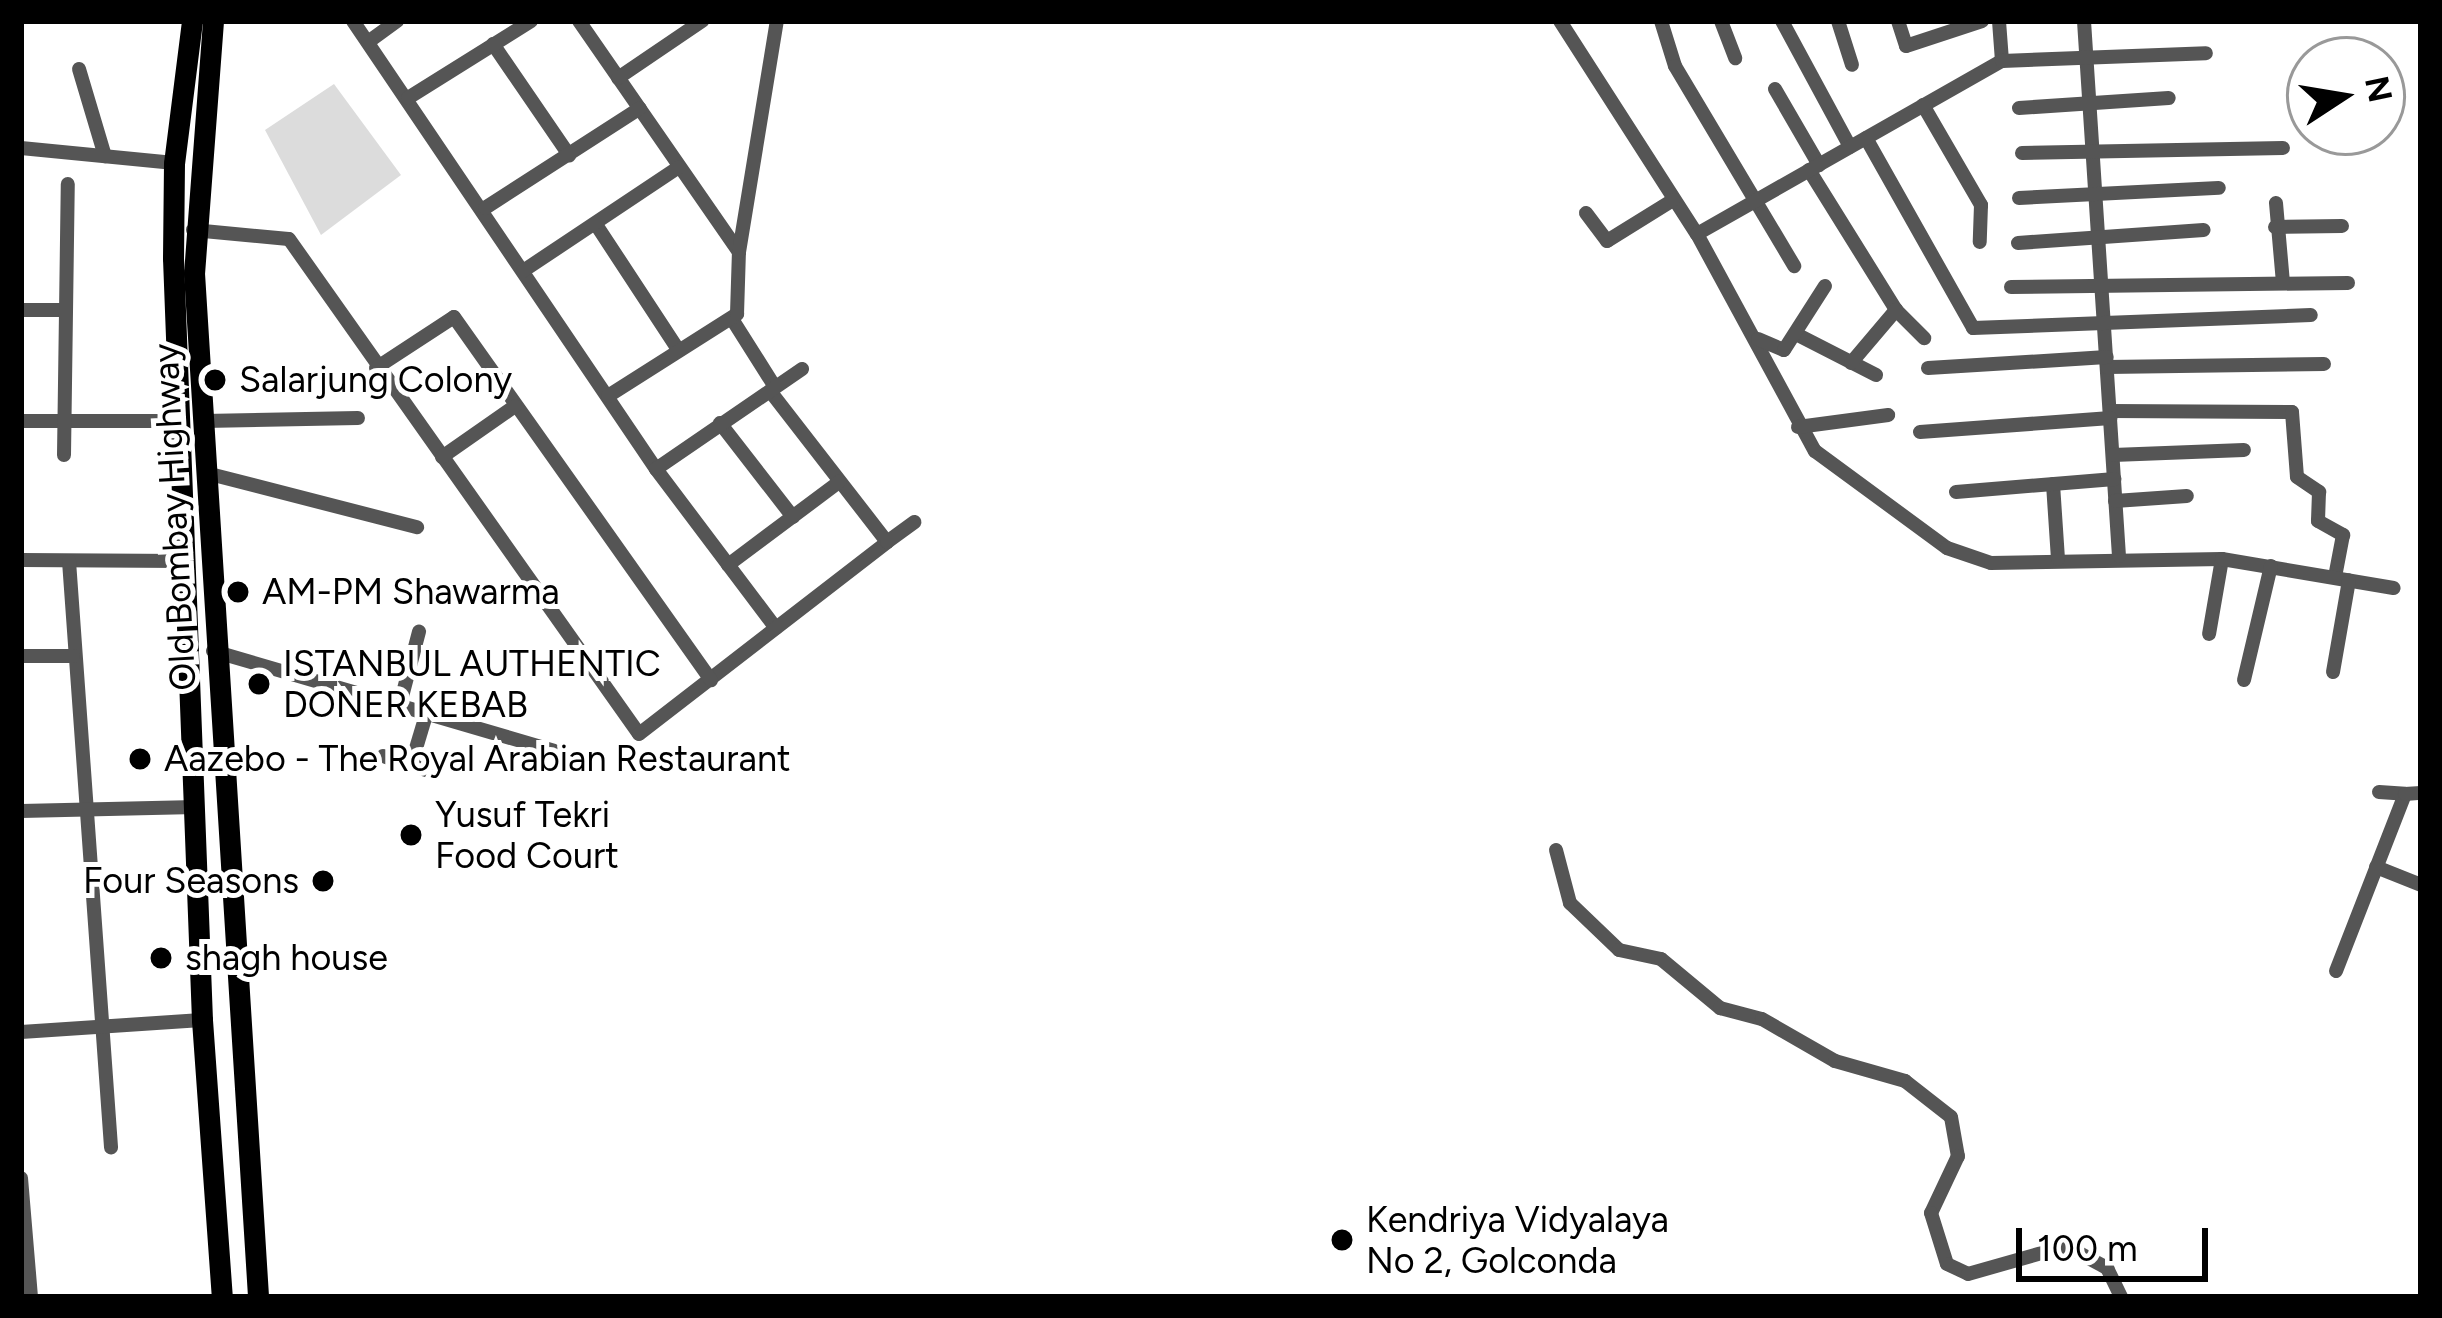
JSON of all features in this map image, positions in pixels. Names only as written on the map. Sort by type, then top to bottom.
[{"type":"main road","name":"Old Bombay Highway","points":[[192,21],[173,163],[182,561],[202,1020],[222,1297]]},
{"type":"main road","name":"Old Bombay Highway","points":[[213,21],[193,230],[213,652],[258,1297]]},
{"type":"main road","points":[[208,1104],[243,1105]]},
{"type":"street","points":[[353,21],[484,208],[656,470],[776,628]]},
{"type":"street","points":[[368,42],[397,21]]},
{"type":"street","points":[[409,98],[531,21]]},
{"type":"street","points":[[579,21],[739,252]]},
{"type":"street","points":[[618,78],[702,21]]},
{"type":"street","points":[[777,21],[739,252],[733,319],[772,389],[887,542]]},
{"type":"street","points":[[1560,21],[1697,234],[1815,451],[1947,548],[1991,563],[2119,556],[2222,559],[2394,588]]},
{"type":"street","points":[[1661,21],[1676,66],[1794,266]]},
{"type":"street","points":[[1721,21],[1735,58]]},
{"type":"street","points":[[1782,21],[1850,147]]},
{"type":"street","points":[[1838,21],[1852,65]]},
{"type":"street","points":[[1898,21],[1906,46],[1982,21]]},
{"type":"street","points":[[1999,21],[2009,61]]},
{"type":"street","points":[[2084,21],[2119,556]]},
{"type":"street","points":[[493,44],[569,154]]},
{"type":"street","points":[[1697,234],[2009,61],[2206,53]]},
{"type":"street","points":[[79,69],[105,155]]},
{"type":"street","points":[[1775,89],[1814,168],[1896,310],[1924,338]]},
{"type":"street","points":[[2020,109],[2169,98]]},
{"type":"street","points":[[1923,105],[1981,205],[1980,242]]},
{"type":"street","points":[[484,208],[640,108]]},
{"type":"street","points":[[1866,138],[1973,328],[2311,315]]},
{"type":"street","points":[[21,148],[173,163]]},
{"type":"street","points":[[2022,153],[2283,148]]},
{"type":"street","points":[[523,272],[679,167]]},
{"type":"street","points":[[64,455],[68,184]]},
{"type":"street","points":[[2019,198],[2219,188]]},
{"type":"street","points":[[1586,213],[1607,242],[1672,200]]},
{"type":"street","points":[[2276,203],[2283,283]]},
{"type":"street","points":[[597,226],[679,351]]},
{"type":"street","points":[[2275,227],[2342,226]]},
{"type":"street","points":[[193,230],[289,239],[376,368],[640,734],[915,522]]},
{"type":"street","points":[[2018,243],[2204,230]]},
{"type":"street","points":[[2011,287],[2348,283]]},
{"type":"street","points":[[1758,339],[1784,350],[1826,286]]},
{"type":"street","points":[[21,310],[66,310]]},
{"type":"street","points":[[1851,363],[1896,310]]},
{"type":"street","points":[[376,368],[454,317],[711,680]]},
{"type":"street","points":[[608,396],[733,319]]},
{"type":"street","points":[[1796,334],[1876,375]]},
{"type":"street","points":[[1928,368],[2107,362],[2324,364]]},
{"type":"street","points":[[656,470],[802,369]]},
{"type":"street","points":[[442,457],[515,406]]},
{"type":"street","points":[[1921,432],[2110,415],[2291,412],[2297,477],[2319,492],[2318,521],[2344,535],[2333,672]]},
{"type":"street","points":[[1798,427],[1888,416]]},
{"type":"street","points":[[204,421],[358,418]]},
{"type":"street","points":[[21,421],[179,421]]},
{"type":"street","points":[[720,423],[793,517]]},
{"type":"street","points":[[2113,455],[2244,450]]},
{"type":"street","points":[[206,473],[417,526]]},
{"type":"street","points":[[1956,492],[2114,479]]},
{"type":"street","points":[[728,565],[839,482]]},
{"type":"street","points":[[2054,484],[2058,559]]},
{"type":"street","points":[[2116,501],[2187,496]]},
{"type":"street","points":[[2209,634],[2222,559]]},
{"type":"street","points":[[21,560],[182,561]]},
{"type":"street","points":[[69,560],[111,1147]]},
{"type":"street","points":[[2244,680],[2271,566]]},
{"type":"street","points":[[399,708],[419,632]]},
{"type":"street","points":[[213,652],[554,752]]},
{"type":"street","points":[[21,656],[73,656]]},
{"type":"street","points":[[411,765],[426,715]]},
{"type":"street","points":[[383,756],[432,772]]},
{"type":"street","points":[[2336,971],[2376,867],[2413,794],[2379,792]]},
{"type":"street","points":[[21,812],[196,807]]},
{"type":"street","points":[[1556,850],[1570,903],[1619,950],[1661,959],[1720,1008],[1762,1019],[1835,1061],[1905,1081],[1951,1118],[1958,1156],[1931,1213],[1947,1264],[1968,1274],[2066,1246],[2107,1268],[2121,1297]]},
{"type":"street","points":[[2376,867],[2421,885]]},
{"type":"street","points":[[21,1032],[202,1020]]},
{"type":"street","points":[[21,1178],[31,1297]]},
{"type":"shaded area","points":[[334,84],[401,175],[321,235],[265,130]]},
{"type":"place","name":"Salarjung Colony","points":[[215,380]]},
{"type":"place","name":"AM-PM Shawarma","points":[[238,592]]},
{"type":"place","name":"ISTANBUL AUTHENTIC DONER KEBAB","points":[[259,684]]},
{"type":"place","name":"Aazebo - The Royal Arabian Restaurant","points":[[140,759]]},
{"type":"place","name":"Yusuf Tekri Food Court","points":[[411,835]]},
{"type":"place","name":"Four Seasons","points":[[323,881]]},
{"type":"place","name":"shagh house","points":[[161,958]]},
{"type":"place","name":"Kendriya Vidyalaya No 2, Golconda","points":[[1342,1240]]}]
